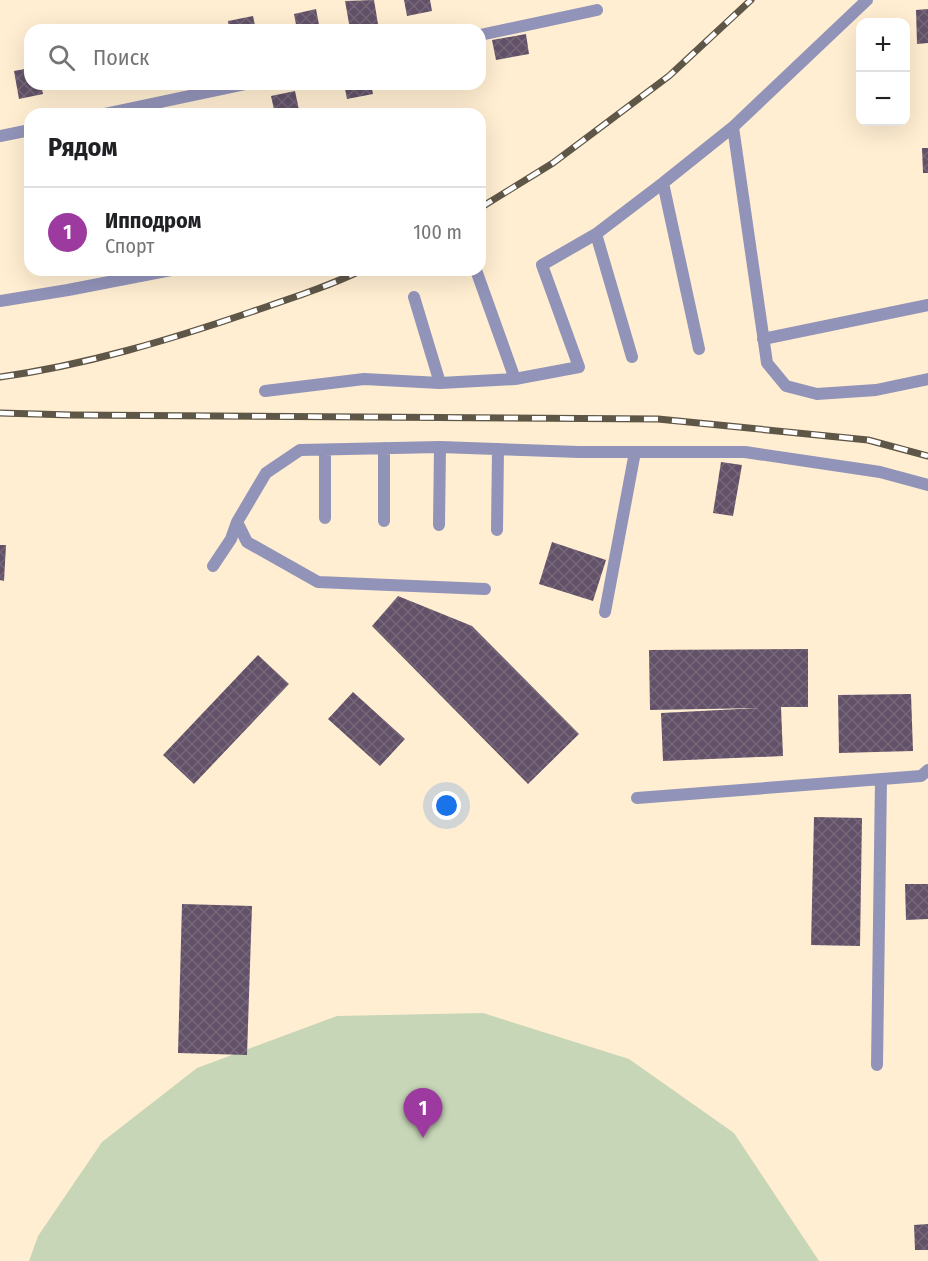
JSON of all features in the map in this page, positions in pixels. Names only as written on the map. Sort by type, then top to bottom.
[{"type":"street","points":[[265,391],[364,379],[440,383],[515,379],[579,367],[542,265],[596,234],[733,127],[867,0]]},
{"type":"street","points":[[486,34],[597,10]]},
{"type":"street","points":[[132,108],[218,90]]},
{"type":"street","points":[[733,127],[767,363],[786,386],[817,394],[876,390],[928,379]]},
{"type":"street","points":[[0,136],[24,131]]},
{"type":"street","points":[[663,183],[699,349]]},
{"type":"street","points":[[596,234],[632,357]]},
{"type":"street","points":[[0,301],[140,276]]},
{"type":"street","points":[[478,276],[515,379]]},
{"type":"street","points":[[414,297],[440,383]]},
{"type":"street","points":[[763,339],[928,305]]},
{"type":"street","points":[[439,525],[440,447]]},
{"type":"street","points":[[213,566],[231,539],[237,522],[266,472],[300,450],[440,447],[579,452],[746,452],[880,472],[928,485]]},
{"type":"street","points":[[384,448],[384,521]]},
{"type":"street","points":[[497,530],[498,449]]},
{"type":"street","points":[[325,450],[325,518]]},
{"type":"street","points":[[605,612],[635,452]]},
{"type":"street","points":[[237,522],[247,543],[318,582],[485,589]]},
{"type":"street","points":[[637,798],[921,776],[928,770]]},
{"type":"street","points":[[877,1065],[881,779]]},
{"type":"green space","points":[[483,1013],[629,1059],[734,1133],[819,1261],[29,1261],[38,1236],[102,1142],[197,1068],[337,1016]]},
{"type":"building","points":[[374,0],[378,24],[349,24],[345,1]]},
{"type":"building","points":[[404,0],[430,0],[432,11],[407,16]]},
{"type":"building","points":[[316,9],[319,24],[296,24],[294,14]]},
{"type":"building","points":[[928,9],[928,43],[917,44],[916,10]]},
{"type":"building","points":[[253,16],[255,24],[228,24],[228,21]]},
{"type":"building","points":[[526,34],[529,54],[496,60],[492,40]]},
{"type":"building","points":[[24,69],[24,90],[42,90],[43,94],[19,99],[14,71]]},
{"type":"building","points":[[345,90],[372,90],[373,94],[347,99]]},
{"type":"building","points":[[295,91],[299,108],[274,108],[271,96]]},
{"type":"building","points":[[922,148],[928,148],[928,173],[923,173]]},
{"type":"building","points":[[721,462],[742,465],[733,516],[713,513]]},
{"type":"building","points":[[552,542],[606,560],[593,601],[539,584]]},
{"type":"building","points":[[0,545],[6,545],[4,581],[0,580]]},
{"type":"building","points":[[398,596],[472,626],[579,734],[528,784],[372,626]]},
{"type":"building","points":[[808,649],[808,707],[781,707],[783,756],[663,761],[661,713],[759,708],[650,710],[649,650]]},
{"type":"building","points":[[258,655],[289,684],[194,784],[163,755]]},
{"type":"building","points":[[353,692],[405,739],[380,766],[328,719]]},
{"type":"building","points":[[911,694],[913,751],[839,753],[838,695]]},
{"type":"building","points":[[814,817],[862,818],[860,946],[811,945]]},
{"type":"building","points":[[905,884],[928,884],[928,919],[906,920]]},
{"type":"building","points":[[182,904],[252,906],[247,1055],[178,1053]]},
{"type":"building","points":[[928,1224],[928,1250],[915,1250],[914,1225]]},
{"type":"railway","points":[[486,204],[553,163],[669,76],[751,0]]},
{"type":"railway","points":[[0,377],[96,359],[158,342],[294,297],[348,276]]},
{"type":"railway","points":[[0,413],[658,419],[868,440],[928,456]]},
{"type":"place","name":"Ипподром","points":[[423,1138]]}]
